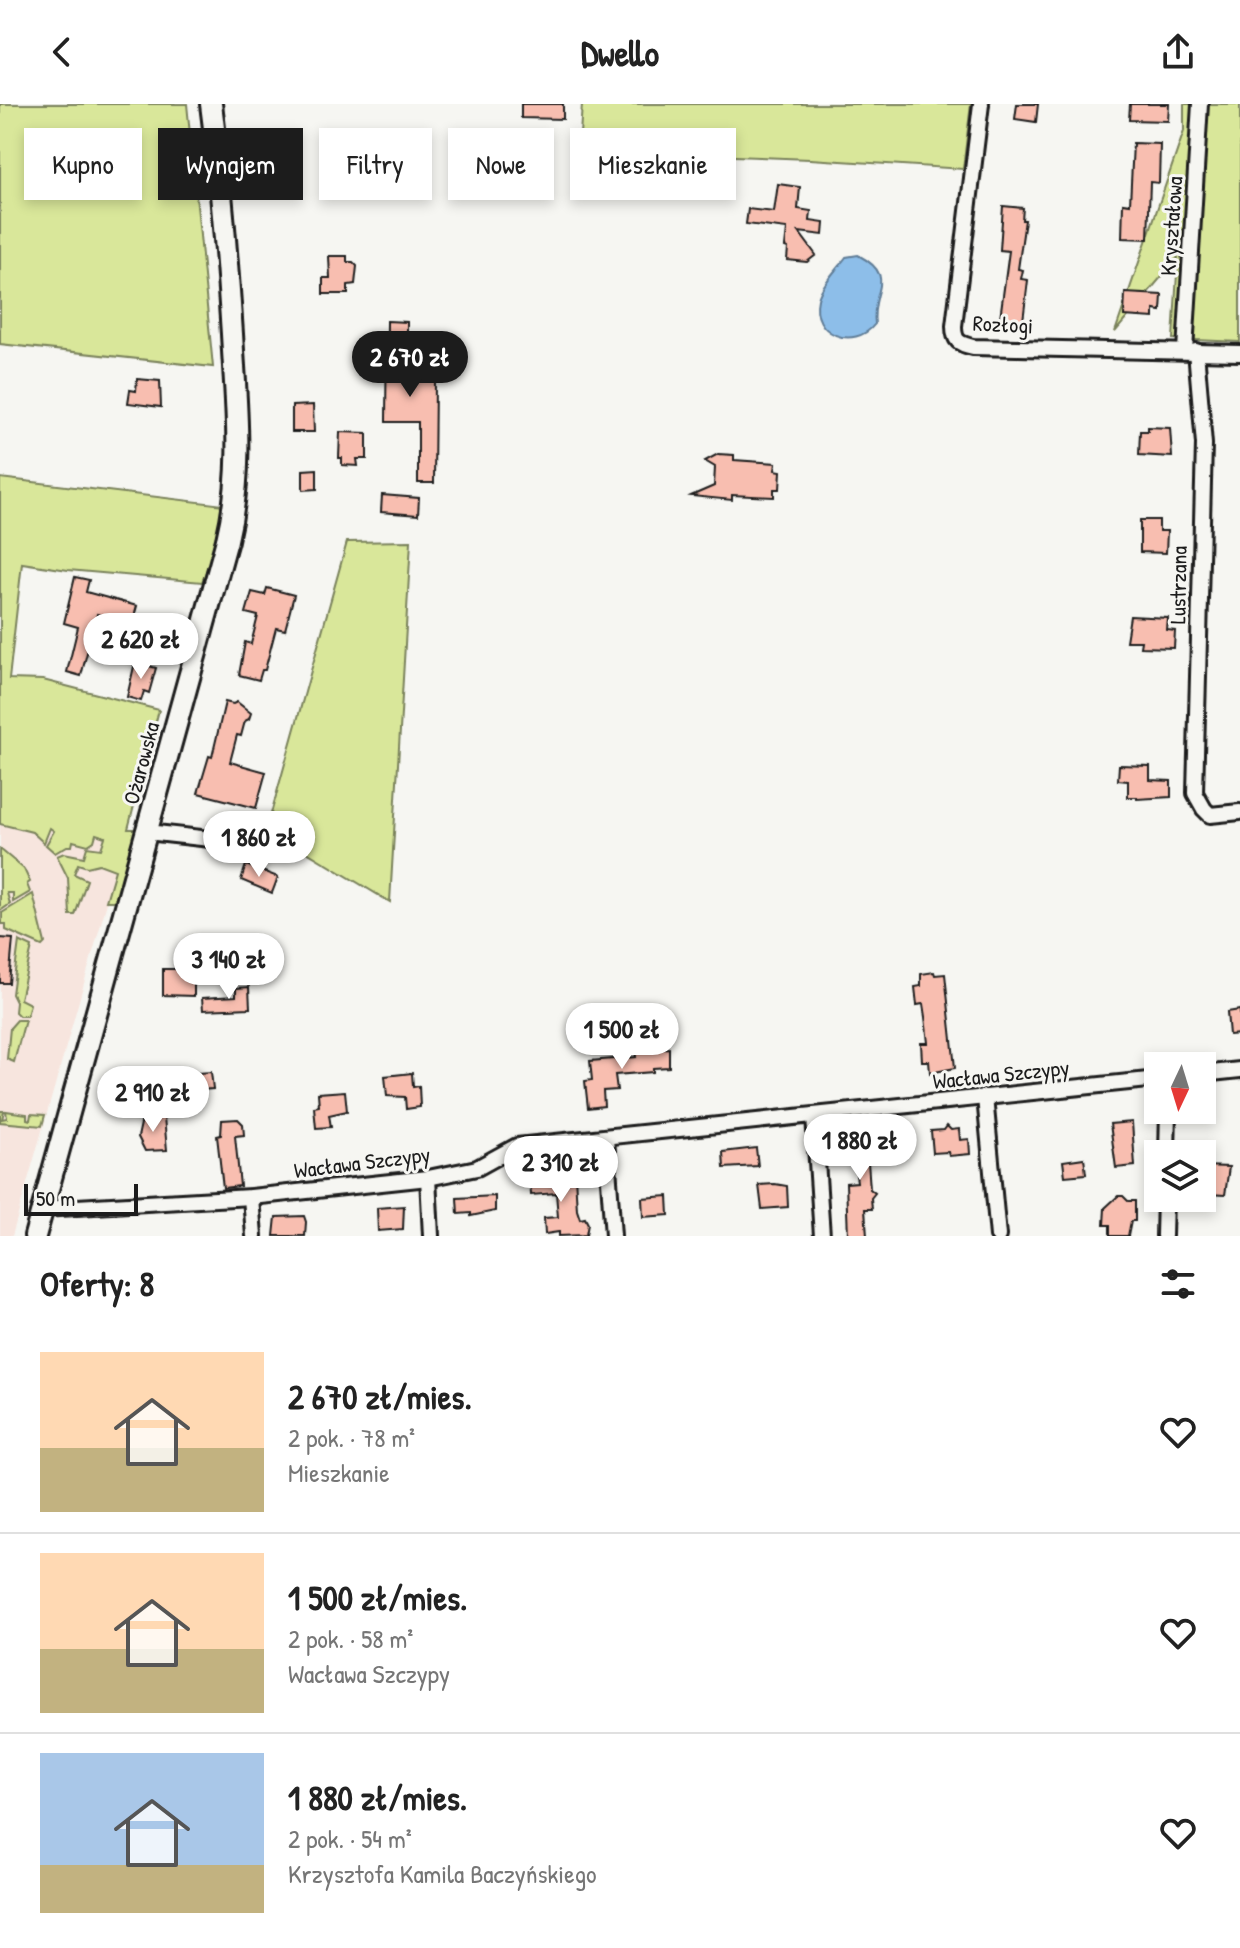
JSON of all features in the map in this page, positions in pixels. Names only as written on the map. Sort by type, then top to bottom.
[{"type":"main road","name":"Ożarowska","points":[[35,1236],[237,496],[239,448],[225,225],[211,104]]},
{"type":"street","name":"Rozłogi","points":[[981,104],[954,326],[954,337],[960,344],[973,347],[1240,353]]},
{"type":"street","name":"Kryształowa","points":[[1191,351],[1200,104]]},
{"type":"street","name":"Lustrzana","points":[[1191,351],[1204,444],[1195,793],[1210,815],[1240,812]]},
{"type":"street","points":[[147,832],[265,845]]},
{"type":"street","points":[[1216,1073],[1240,1070]]},
{"type":"street","name":"Wacława Szczypy","points":[[42,1209],[251,1197],[428,1178],[477,1168],[517,1146],[1144,1080]]},
{"type":"street","points":[[985,1097],[998,1236]]},
{"type":"street","points":[[814,1116],[822,1236]]},
{"type":"street","points":[[606,1138],[613,1236]]},
{"type":"street","points":[[428,1178],[431,1236]]},
{"type":"street","points":[[251,1197],[254,1236]]},
{"type":"street","points":[[1164,1236],[1165,1212]]},
{"type":"shaded area","points":[[0,819],[128,829],[12,1236],[0,1236]]},
{"type":"green space","points":[[0,104],[187,104],[189,128],[158,128],[158,200],[196,200],[213,367],[0,344]]},
{"type":"green space","points":[[582,104],[971,104],[963,169],[736,156],[736,128],[580,128]]},
{"type":"green space","points":[[1184,104],[1240,104],[1240,342],[1173,339],[1178,257],[1115,332],[1184,131]]},
{"type":"green space","points":[[0,478],[224,505],[202,582],[22,563],[9,679],[43,680],[159,710],[128,829],[139,829],[122,894],[113,901],[106,901],[115,870],[99,864],[87,867],[78,864],[74,874],[87,880],[75,915],[70,915],[68,878],[57,856],[64,853],[84,857],[87,847],[101,849],[105,837],[96,834],[94,841],[88,845],[73,841],[72,846],[55,853],[46,845],[54,831],[50,828],[44,843],[32,832],[0,824]]},
{"type":"green space","points":[[411,541],[390,902],[267,828],[347,542]]},
{"type":"green space","points":[[0,849],[24,869],[30,882],[27,884],[30,892],[13,902],[13,893],[7,893],[10,904],[0,911]]},
{"type":"green space","points":[[33,894],[45,943],[42,946],[6,930],[6,924],[2,924],[2,913]]},
{"type":"green space","points":[[19,941],[32,947],[20,999],[30,1004],[27,1016],[19,1016],[15,1012],[16,1002],[12,994]]},
{"type":"green space","points":[[17,1020],[25,1020],[14,1062],[7,1059],[10,1028]]},
{"type":"green space","points":[[0,1111],[4,1111],[2,1119],[7,1118],[6,1111],[27,1114],[30,1120],[31,1114],[45,1115],[42,1126],[0,1122]]},
{"type":"water","points":[[858,255],[877,270],[880,278],[875,324],[856,337],[836,335],[821,322],[817,312],[818,299],[826,282],[846,257]]},
{"type":"building","points":[[521,104],[563,104],[563,119],[521,118]]},
{"type":"building","points":[[1017,104],[1038,104],[1036,122],[1015,119]]},
{"type":"building","points":[[1130,104],[1169,104],[1168,121],[1129,120]]},
{"type":"building","points":[[1133,143],[1160,144],[1159,183],[1150,182],[1148,239],[1122,238],[1123,203],[1130,204]]},
{"type":"building","points":[[778,184],[800,187],[798,209],[811,211],[810,221],[824,223],[823,235],[799,232],[816,255],[807,262],[787,260],[787,229],[746,224],[748,209],[774,212]]},
{"type":"building","points":[[1003,206],[1023,208],[1022,220],[1025,220],[1018,269],[1023,270],[1021,279],[1028,280],[1023,321],[1000,318],[1009,251],[1000,250]]},
{"type":"building","points":[[329,256],[347,256],[347,262],[357,266],[355,284],[348,285],[348,294],[323,294],[323,278],[330,278]]},
{"type":"building","points":[[1125,293],[1162,295],[1161,311],[1154,310],[1154,318],[1124,316]]},
{"type":"building","points":[[387,321],[407,322],[407,379],[435,380],[434,483],[418,483],[418,422],[386,422]]},
{"type":"building","points":[[137,379],[160,381],[161,407],[128,403],[130,390],[136,391]]},
{"type":"building","points":[[313,405],[314,432],[292,432],[292,406]]},
{"type":"building","points":[[1148,427],[1170,428],[1172,457],[1139,455],[1140,431],[1148,431]]},
{"type":"building","points":[[340,432],[367,433],[367,459],[357,459],[358,466],[342,465],[342,458],[339,458]]},
{"type":"building","points":[[718,454],[734,455],[734,460],[776,463],[775,470],[781,471],[780,489],[774,489],[774,497],[732,495],[732,500],[691,496],[714,486],[715,467],[705,461]]},
{"type":"building","points":[[317,469],[317,489],[303,490],[303,470]]},
{"type":"building","points":[[382,495],[419,498],[418,515],[381,512]]},
{"type":"building","points":[[1140,520],[1159,520],[1159,531],[1167,531],[1166,553],[1140,552]]},
{"type":"building","points":[[75,577],[89,580],[86,592],[137,606],[132,624],[97,614],[81,676],[67,672],[78,627],[64,623]]},
{"type":"building","points":[[267,588],[294,595],[285,630],[276,628],[265,670],[262,670],[259,680],[239,675],[245,642],[251,644],[258,616],[246,613],[252,592],[265,595]]},
{"type":"building","points":[[1130,616],[1168,618],[1167,630],[1175,631],[1174,648],[1140,647],[1141,641],[1126,641]]},
{"type":"building","points":[[135,662],[156,668],[149,693],[144,691],[141,701],[127,697]]},
{"type":"building","points":[[225,702],[237,702],[251,713],[241,736],[237,735],[230,762],[266,772],[256,808],[198,793],[209,756],[212,757]]},
{"type":"building","points":[[1119,765],[1150,766],[1150,780],[1171,781],[1171,797],[1128,797],[1128,781],[1118,780]]},
{"type":"building","points":[[246,865],[278,877],[272,893],[241,880]]},
{"type":"building","points":[[0,938],[13,939],[9,983],[0,983]]},
{"type":"building","points":[[163,969],[187,969],[187,977],[194,978],[194,996],[163,995]]},
{"type":"building","points":[[934,972],[935,975],[945,974],[955,1068],[930,1073],[929,1061],[922,1061],[921,1043],[928,1043],[923,1004],[917,1005],[915,987],[921,986],[921,974]]},
{"type":"building","points":[[249,987],[250,1008],[203,1010],[202,998],[236,996],[236,988]]},
{"type":"building","points":[[1240,1010],[1240,1034],[1229,1035],[1227,1012]]},
{"type":"building","points":[[659,1043],[659,1049],[669,1048],[669,1067],[653,1068],[653,1072],[615,1075],[617,1090],[603,1091],[604,1106],[588,1108],[585,1081],[592,1080],[590,1061],[636,1057],[635,1051],[642,1051],[642,1045]]},
{"type":"building","points":[[211,1072],[213,1089],[187,1091],[185,1074]]},
{"type":"building","points":[[412,1073],[413,1087],[419,1086],[420,1107],[406,1109],[405,1097],[387,1096],[385,1076]]},
{"type":"building","points":[[345,1091],[347,1111],[329,1115],[331,1127],[316,1128],[314,1107],[319,1106],[318,1093]]},
{"type":"building","points":[[164,1117],[167,1150],[145,1151],[138,1137],[142,1119]]},
{"type":"building","points":[[238,1119],[243,1124],[244,1135],[235,1136],[240,1186],[223,1188],[217,1136],[221,1135],[222,1120]]},
{"type":"building","points":[[1132,1122],[1135,1166],[1116,1168],[1110,1124]]},
{"type":"building","points":[[947,1126],[951,1130],[959,1129],[960,1140],[969,1139],[970,1154],[949,1156],[948,1152],[933,1153],[931,1131],[944,1130]]},
{"type":"building","points":[[879,1138],[884,1148],[881,1157],[868,1162],[870,1189],[875,1193],[871,1198],[872,1209],[865,1209],[867,1236],[848,1236],[846,1183],[857,1182],[854,1159],[840,1160],[839,1143]]},
{"type":"building","points":[[756,1148],[758,1166],[724,1168],[723,1152]]},
{"type":"building","points":[[1084,1158],[1086,1174],[1065,1176],[1063,1161]]},
{"type":"building","points":[[1216,1167],[1229,1167],[1225,1195],[1216,1194]]},
{"type":"building","points":[[567,1172],[567,1176],[575,1175],[577,1210],[580,1219],[585,1218],[588,1224],[586,1235],[545,1234],[544,1218],[558,1217],[556,1193],[531,1195],[530,1177]]},
{"type":"building","points":[[759,1185],[787,1186],[788,1207],[762,1209]]},
{"type":"building","points":[[495,1196],[495,1211],[471,1216],[471,1213],[458,1214],[457,1198]]},
{"type":"building","points":[[668,1196],[669,1215],[643,1217],[642,1198]]},
{"type":"building","points":[[1118,1196],[1135,1201],[1135,1221],[1131,1221],[1128,1236],[1110,1236],[1110,1225],[1104,1225],[1105,1208]]},
{"type":"building","points":[[404,1206],[403,1229],[378,1231],[377,1208]]},
{"type":"building","points":[[304,1216],[305,1236],[274,1236],[276,1217]]}]
